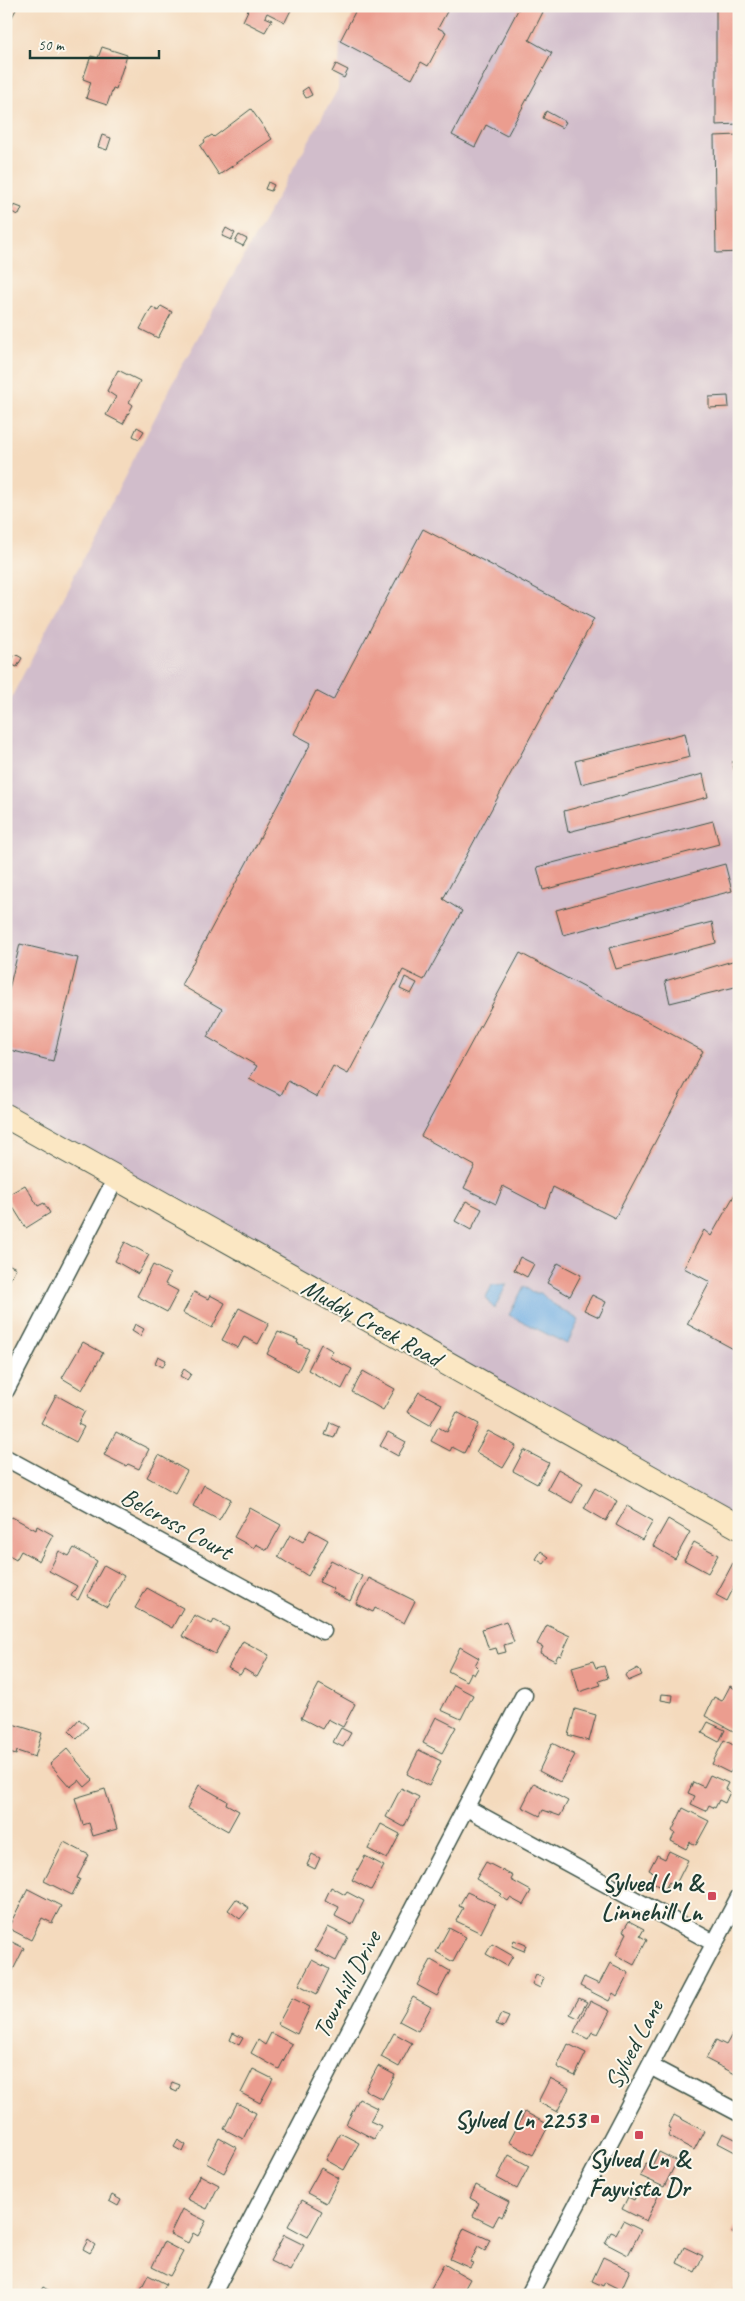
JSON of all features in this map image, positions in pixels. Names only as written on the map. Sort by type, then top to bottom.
[{"type":"street","name":"Muddy Creek Road","points":[[6,1116],[739,1527]]},
{"type":"street","points":[[6,1390],[116,1178]]},
{"type":"street","name":"Belcross Court","points":[[6,1458],[323,1631]]},
{"type":"street","name":"Townhill Drive","points":[[212,2295],[467,1808],[524,1695]]},
{"type":"street","points":[[467,1808],[714,1943]]},
{"type":"street","name":"Sylved Lane","points":[[529,2295],[739,1897]]},
{"type":"street","points":[[650,2066],[739,2113]]},
{"type":"shaded area","points":[[358,6],[739,6],[739,1527],[6,1116],[6,708],[180,369],[338,89],[340,41]]},
{"type":"water","points":[[507,1284],[494,1309],[486,1297],[492,1285]]},
{"type":"water","points":[[524,1286],[533,1293],[541,1293],[550,1302],[579,1320],[567,1344],[509,1315]]},
{"type":"building","points":[[6,6],[18,6],[8,24],[6,23]]},
{"type":"building","points":[[250,6],[282,6],[291,10],[285,22],[267,13],[265,17],[272,20],[265,32],[243,21]]},
{"type":"building","points":[[358,6],[450,6],[438,28],[446,32],[428,66],[421,62],[412,79],[340,41]]},
{"type":"building","points":[[520,6],[532,6],[543,12],[529,40],[552,53],[507,136],[486,125],[475,147],[452,135]]},
{"type":"building","points":[[716,6],[739,6],[739,124],[716,125]]},
{"type":"building","points":[[102,47],[127,55],[116,89],[113,88],[107,105],[86,98],[91,82],[83,79],[91,56],[98,58]]},
{"type":"building","points":[[336,64],[348,70],[344,78],[332,72]]},
{"type":"building","points":[[308,87],[312,95],[306,98],[302,91]]},
{"type":"building","points":[[251,109],[272,139],[219,175],[200,146],[205,142],[204,140],[212,135],[214,137]]},
{"type":"building","points":[[546,111],[566,122],[562,128],[543,118]]},
{"type":"building","points":[[102,135],[111,138],[107,150],[98,147]]},
{"type":"building","points":[[739,135],[739,252],[716,253],[714,136]]},
{"type":"building","points":[[268,182],[274,185],[271,191],[265,189]]},
{"type":"building","points":[[14,205],[22,208],[19,215],[11,212]]},
{"type":"building","points":[[226,228],[235,233],[231,240],[222,236]]},
{"type":"building","points":[[239,235],[247,239],[243,246],[235,242]]},
{"type":"building","points":[[161,306],[172,312],[158,338],[140,329],[152,307],[158,311]]},
{"type":"building","points":[[118,370],[140,381],[129,402],[133,405],[123,424],[106,415],[116,397],[107,391]]},
{"type":"building","points":[[728,396],[729,407],[709,408],[709,397]]},
{"type":"building","points":[[137,427],[144,431],[139,439],[133,436]]},
{"type":"building","points":[[734,464],[739,464],[739,512],[737,512]]},
{"type":"building","points":[[423,529],[594,619],[443,899],[462,911],[424,980],[403,970],[348,1074],[333,1066],[317,1097],[288,1081],[281,1095],[249,1079],[257,1066],[207,1037],[222,1009],[181,985],[311,743],[294,734],[316,691],[333,700]]},
{"type":"building","points":[[15,654],[22,658],[17,667],[10,664]]},
{"type":"building","points":[[685,733],[690,757],[581,784],[575,761]]},
{"type":"building","points":[[739,760],[739,783],[738,783],[732,762]]},
{"type":"building","points":[[703,774],[708,797],[568,832],[564,811]]},
{"type":"building","points":[[713,821],[719,844],[543,890],[537,867]]},
{"type":"building","points":[[725,864],[732,891],[563,935],[556,910]]},
{"type":"building","points":[[712,922],[716,943],[616,969],[609,948]]},
{"type":"building","points":[[20,944],[78,958],[53,1061],[6,1049],[6,1001]]},
{"type":"building","points":[[520,953],[703,1051],[615,1218],[553,1187],[545,1208],[503,1186],[496,1204],[464,1188],[475,1166],[421,1136]]},
{"type":"building","points":[[739,959],[739,986],[670,1003],[665,981]]},
{"type":"building","points":[[405,977],[417,983],[411,994],[400,989]]},
{"type":"building","points":[[25,1185],[38,1206],[44,1203],[50,1213],[26,1228],[6,1196]]},
{"type":"building","points":[[739,1187],[739,1352],[687,1324],[710,1282],[684,1268],[704,1230],[711,1236]]},
{"type":"building","points":[[466,1201],[482,1209],[471,1230],[455,1221]]},
{"type":"building","points":[[125,1242],[149,1255],[138,1274],[115,1261]]},
{"type":"building","points":[[520,1257],[534,1264],[527,1277],[514,1270]]},
{"type":"building","points":[[6,1263],[16,1268],[6,1287]]},
{"type":"building","points":[[558,1263],[581,1275],[570,1296],[547,1283]]},
{"type":"building","points":[[153,1265],[170,1274],[165,1284],[178,1291],[167,1312],[137,1296]]},
{"type":"building","points":[[194,1292],[208,1299],[210,1295],[225,1303],[212,1328],[183,1313]]},
{"type":"building","points":[[592,1295],[606,1302],[599,1317],[584,1310]]},
{"type":"building","points":[[239,1308],[269,1323],[258,1344],[244,1337],[238,1348],[222,1340]]},
{"type":"building","points":[[135,1324],[144,1329],[140,1336],[132,1331]]},
{"type":"building","points":[[278,1332],[298,1340],[297,1343],[309,1349],[298,1371],[267,1354]]},
{"type":"building","points":[[83,1342],[103,1353],[82,1390],[62,1378]]},
{"type":"building","points":[[321,1344],[333,1351],[329,1357],[352,1369],[342,1389],[308,1370]]},
{"type":"building","points":[[158,1356],[166,1360],[163,1367],[155,1363]]},
{"type":"building","points":[[184,1369],[191,1374],[187,1380],[180,1376]]},
{"type":"building","points":[[363,1371],[395,1389],[383,1410],[352,1392]]},
{"type":"building","points":[[419,1392],[442,1404],[430,1425],[407,1412]]},
{"type":"building","points":[[56,1395],[85,1411],[78,1424],[84,1427],[76,1442],[41,1423]]},
{"type":"building","points":[[457,1412],[479,1424],[464,1453],[452,1447],[450,1451],[431,1441],[438,1427],[447,1432]]},
{"type":"building","points":[[330,1422],[339,1426],[334,1438],[325,1435]]},
{"type":"building","points":[[488,1431],[516,1446],[503,1468],[476,1452]]},
{"type":"building","points":[[116,1432],[149,1449],[139,1469],[128,1464],[126,1466],[104,1455]]},
{"type":"building","points":[[388,1432],[406,1442],[398,1456],[380,1446]]},
{"type":"building","points":[[524,1450],[549,1463],[537,1484],[513,1471]]},
{"type":"building","points":[[159,1455],[187,1471],[175,1493],[147,1477]]},
{"type":"building","points":[[558,1469],[583,1483],[572,1503],[547,1489]]},
{"type":"building","points":[[204,1485],[231,1499],[219,1520],[193,1506]]},
{"type":"building","points":[[595,1488],[617,1501],[606,1521],[584,1508]]},
{"type":"building","points":[[627,1506],[653,1521],[642,1540],[616,1525]]},
{"type":"building","points":[[250,1508],[281,1525],[267,1550],[256,1544],[254,1548],[234,1537]]},
{"type":"building","points":[[6,1516],[12,1517],[36,1530],[37,1526],[53,1535],[39,1561],[21,1551],[16,1560],[6,1554]]},
{"type":"building","points":[[668,1519],[690,1532],[675,1559],[653,1546]]},
{"type":"building","points":[[310,1530],[328,1540],[308,1576],[278,1557],[290,1535],[303,1542]]},
{"type":"building","points":[[694,1542],[718,1555],[708,1573],[684,1560]]},
{"type":"building","points":[[74,1548],[97,1561],[78,1600],[71,1596],[77,1586],[49,1571],[59,1551],[69,1556]]},
{"type":"building","points":[[541,1551],[549,1557],[544,1564],[536,1559]]},
{"type":"building","points":[[331,1560],[362,1576],[350,1601],[332,1592],[334,1589],[319,1582]]},
{"type":"building","points":[[733,1563],[739,1565],[739,1589],[734,1587],[727,1601],[716,1595]]},
{"type":"building","points":[[104,1565],[124,1576],[107,1607],[87,1596]]},
{"type":"building","points":[[369,1578],[415,1601],[404,1623],[375,1608],[373,1612],[356,1604]]},
{"type":"building","points":[[147,1588],[183,1608],[172,1628],[135,1608]]},
{"type":"building","points":[[194,1615],[212,1624],[214,1620],[229,1628],[215,1654],[182,1636]]},
{"type":"building","points":[[506,1621],[514,1642],[504,1645],[506,1652],[498,1654],[496,1648],[489,1650],[482,1629]]},
{"type":"building","points":[[547,1625],[570,1636],[561,1656],[558,1655],[555,1661],[540,1653],[543,1647],[537,1644]]},
{"type":"building","points":[[243,1641],[269,1655],[257,1677],[244,1669],[240,1675],[228,1668]]},
{"type":"building","points":[[460,1647],[479,1658],[475,1665],[478,1668],[474,1675],[471,1673],[467,1681],[448,1671]]},
{"type":"building","points":[[593,1661],[596,1668],[604,1666],[608,1678],[599,1681],[601,1685],[579,1692],[572,1667]]},
{"type":"building","points":[[638,1668],[642,1675],[628,1681],[625,1675]]},
{"type":"building","points":[[319,1684],[355,1704],[343,1727],[328,1719],[322,1729],[301,1718]]},
{"type":"building","points":[[454,1685],[473,1695],[461,1719],[441,1710]]},
{"type":"building","points":[[730,1686],[739,1691],[739,1734],[705,1716],[714,1697],[722,1701]]},
{"type":"building","points":[[662,1694],[673,1695],[672,1702],[661,1700]]},
{"type":"building","points":[[575,1709],[596,1715],[589,1741],[568,1735]]},
{"type":"building","points":[[436,1717],[456,1727],[442,1753],[423,1743]]},
{"type":"building","points":[[79,1719],[88,1727],[77,1739],[69,1731]]},
{"type":"building","points":[[6,1722],[42,1733],[35,1757],[17,1751],[16,1755],[6,1752]]},
{"type":"building","points":[[708,1722],[725,1730],[719,1742],[702,1733]]},
{"type":"building","points":[[341,1728],[351,1733],[343,1747],[333,1742]]},
{"type":"building","points":[[724,1740],[739,1748],[739,1756],[730,1773],[712,1764]]},
{"type":"building","points":[[552,1743],[575,1755],[560,1782],[539,1771]]},
{"type":"building","points":[[67,1749],[93,1780],[85,1787],[79,1780],[70,1787],[50,1764]]},
{"type":"building","points":[[419,1750],[441,1761],[429,1786],[407,1774]]},
{"type":"building","points":[[710,1775],[728,1783],[725,1789],[730,1792],[725,1803],[719,1800],[715,1808],[709,1805],[706,1811],[691,1804],[695,1796],[688,1793],[693,1782],[704,1787]]},
{"type":"building","points":[[534,1783],[568,1801],[560,1816],[543,1810],[540,1816],[522,1807]]},
{"type":"building","points":[[199,1785],[227,1801],[226,1804],[239,1811],[228,1831],[187,1808]]},
{"type":"building","points":[[401,1788],[419,1797],[404,1827],[386,1817]]},
{"type":"building","points":[[105,1789],[117,1829],[93,1836],[89,1823],[83,1825],[75,1798]]},
{"type":"building","points":[[683,1808],[709,1821],[696,1845],[690,1842],[686,1849],[671,1841],[675,1833],[672,1831]]},
{"type":"building","points":[[381,1824],[400,1834],[387,1859],[368,1849]]},
{"type":"building","points":[[64,1842],[89,1855],[77,1878],[80,1879],[72,1895],[44,1881]]},
{"type":"building","points":[[669,1851],[688,1860],[675,1886],[669,1882],[665,1889],[650,1882],[654,1873],[649,1870],[657,1855],[665,1859]]},
{"type":"building","points":[[312,1854],[320,1858],[315,1869],[307,1865]]},
{"type":"building","points":[[365,1856],[384,1866],[371,1890],[352,1880]]},
{"type":"building","points":[[486,1862],[513,1876],[511,1880],[531,1891],[523,1905],[510,1898],[508,1901],[500,1896],[502,1894],[476,1879]]},
{"type":"building","points":[[331,1887],[345,1895],[347,1892],[364,1901],[352,1925],[335,1916],[339,1907],[325,1900]]},
{"type":"building","points":[[28,1889],[61,1906],[52,1923],[42,1918],[31,1940],[8,1928]]},
{"type":"building","points":[[467,1892],[495,1905],[481,1933],[456,1921],[463,1908],[459,1906]]},
{"type":"building","points":[[236,1899],[249,1908],[240,1919],[228,1910]]},
{"type":"building","points":[[629,1921],[644,1929],[640,1936],[647,1940],[634,1965],[616,1955],[627,1933],[623,1931]]},
{"type":"building","points":[[328,1927],[348,1937],[336,1961],[315,1950]]},
{"type":"building","points":[[449,1928],[466,1937],[453,1962],[436,1952]]},
{"type":"building","points":[[6,1939],[24,1948],[9,1978],[6,1976]]},
{"type":"building","points":[[514,1940],[526,1945],[524,1951],[512,1946]]},
{"type":"building","points":[[492,1944],[513,1956],[507,1966],[486,1954]]},
{"type":"building","points":[[312,1960],[329,1969],[317,1994],[299,1985]]},
{"type":"building","points":[[431,1960],[450,1971],[437,1996],[417,1985]]},
{"type":"building","points":[[610,1963],[629,1973],[617,1996],[613,1993],[609,2001],[580,1986],[584,1977],[599,1984]]},
{"type":"building","points":[[536,1975],[544,1978],[540,1988],[532,1984]]},
{"type":"building","points":[[413,1997],[431,2007],[418,2031],[399,2021]]},
{"type":"building","points":[[292,1998],[310,2007],[297,2034],[278,2024]]},
{"type":"building","points":[[579,1998],[587,2002],[578,2018],[570,2014]]},
{"type":"building","points":[[590,2001],[610,2011],[598,2034],[592,2032],[588,2039],[574,2032]]},
{"type":"building","points":[[501,2014],[509,2017],[504,2027],[496,2024]]},
{"type":"building","points":[[739,2022],[739,2076],[706,2059],[716,2040],[726,2045]]},
{"type":"building","points":[[233,2033],[243,2038],[239,2045],[230,2040]]},
{"type":"building","points":[[271,2033],[292,2044],[279,2069],[251,2053],[258,2040],[265,2045]]},
{"type":"building","points":[[394,2033],[412,2043],[399,2067],[381,2057]]},
{"type":"building","points":[[568,2044],[586,2053],[575,2076],[557,2067]]},
{"type":"building","points":[[378,2066],[395,2075],[382,2099],[365,2090]]},
{"type":"building","points":[[253,2069],[273,2079],[260,2103],[241,2093]]},
{"type":"building","points":[[550,2078],[569,2088],[557,2112],[538,2102]]},
{"type":"building","points":[[172,2082],[180,2085],[177,2092],[170,2089]]},
{"type":"building","points":[[359,2099],[377,2108],[370,2121],[381,2126],[374,2139],[346,2124]]},
{"type":"building","points":[[237,2103],[256,2113],[243,2139],[224,2129]]},
{"type":"building","points":[[525,2112],[549,2125],[533,2155],[509,2142]]},
{"type":"building","points":[[674,2115],[704,2131],[694,2150],[668,2136],[671,2129],[668,2127]]},
{"type":"building","points":[[340,2133],[359,2143],[344,2170],[326,2160]]},
{"type":"building","points":[[723,2133],[739,2141],[735,2152],[718,2143]]},
{"type":"building","points":[[219,2138],[237,2148],[224,2173],[206,2163]]},
{"type":"building","points":[[178,2140],[186,2145],[183,2152],[174,2147]]},
{"type":"building","points":[[659,2152],[677,2161],[664,2187],[640,2176],[646,2163],[652,2166]]},
{"type":"building","points":[[509,2155],[529,2166],[517,2189],[497,2178]]},
{"type":"building","points":[[321,2168],[339,2178],[326,2203],[307,2193]]},
{"type":"building","points":[[200,2175],[219,2185],[207,2209],[187,2199]]},
{"type":"building","points":[[476,2185],[509,2202],[502,2217],[499,2215],[493,2226],[473,2216],[479,2203],[470,2198]]},
{"type":"building","points":[[641,2186],[659,2194],[646,2221],[622,2209],[628,2197],[634,2200]]},
{"type":"building","points":[[112,2195],[121,2200],[118,2206],[109,2201]]},
{"type":"building","points":[[302,2200],[322,2211],[308,2237],[288,2226]]},
{"type":"building","points":[[182,2209],[206,2221],[198,2236],[193,2233],[188,2243],[170,2234]]},
{"type":"building","points":[[623,2221],[641,2230],[628,2255],[605,2243],[611,2232],[616,2234]]},
{"type":"building","points":[[737,2224],[739,2225],[739,2236],[732,2233]]},
{"type":"building","points":[[464,2228],[490,2240],[485,2251],[478,2247],[470,2262],[473,2263],[470,2268],[450,2259]]},
{"type":"building","points":[[284,2235],[304,2245],[290,2271],[270,2261]]},
{"type":"building","points":[[88,2240],[95,2245],[90,2253],[83,2249]]},
{"type":"building","points":[[164,2242],[183,2252],[170,2276],[152,2267]]},
{"type":"building","points":[[684,2247],[703,2256],[695,2272],[677,2263]]},
{"type":"building","points":[[603,2257],[630,2270],[621,2290],[605,2282],[603,2286],[592,2281]]},
{"type":"building","points":[[444,2264],[470,2279],[461,2295],[439,2295],[430,2290]]},
{"type":"building","points":[[148,2275],[166,2284],[160,2295],[138,2295]]},
{"type":"building","points":[[739,2278],[739,2295],[730,2295]]},
{"type":"building","points":[[43,2287],[53,2293],[52,2295],[44,2295],[40,2292]]},
{"type":"place","name":"Sylved Ln & Linnehill Ln","points":[[712,1896]]},
{"type":"place","name":"Sylved Ln 2253","points":[[595,2119]]},
{"type":"place","name":"Sylved Ln & Fayvista Dr","points":[[639,2135]]}]
